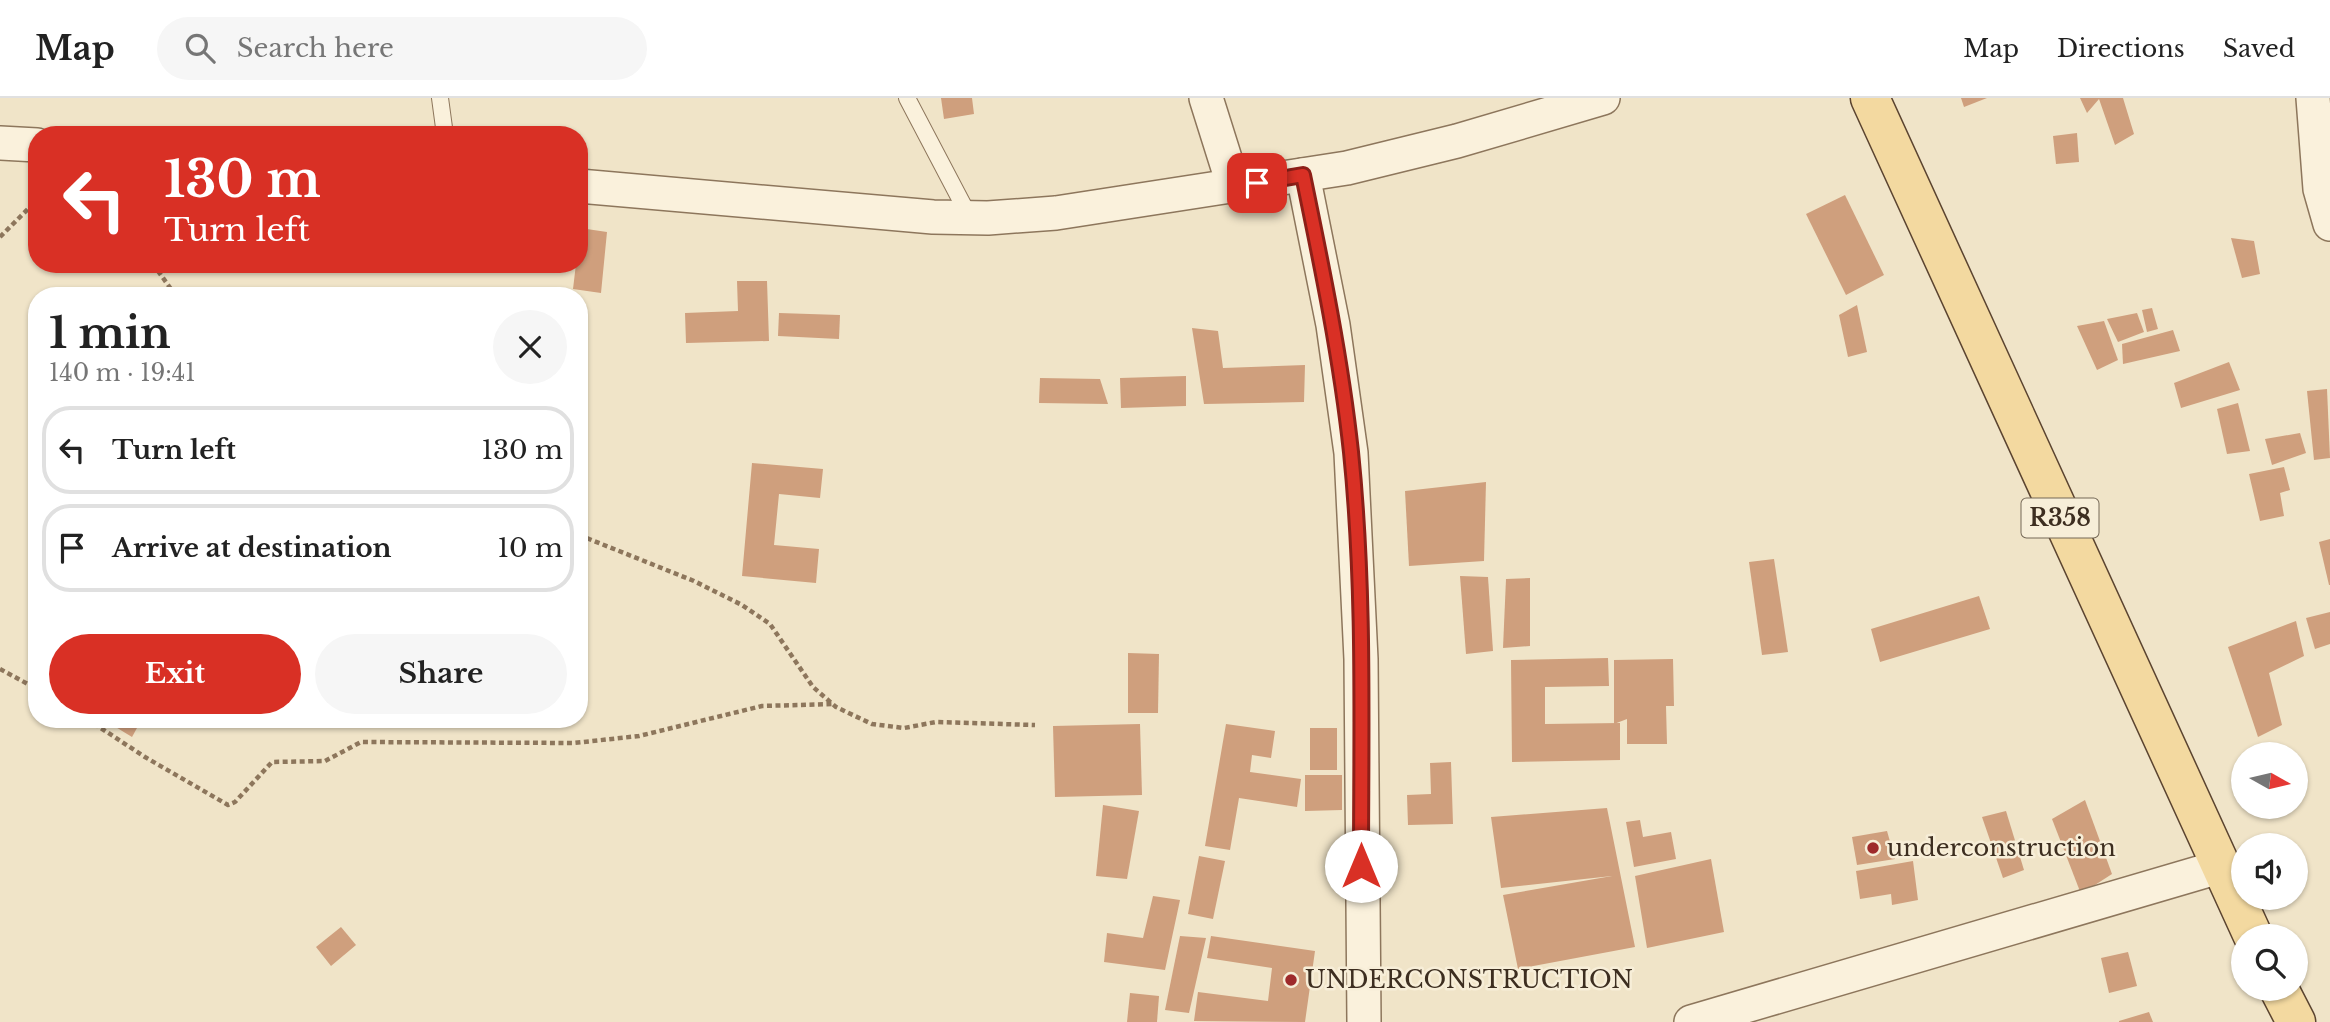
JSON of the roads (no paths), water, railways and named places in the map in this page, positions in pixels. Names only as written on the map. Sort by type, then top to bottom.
[{"type":"main road","name":"R358","points":[[1870,98],[2247,924]]},
{"type":"main road","points":[[2285,1001],[2296,1022]]},
{"type":"street","points":[[1206,98],[1234,187]]},
{"type":"street","points":[[588,187],[970,218],[1056,213],[1347,168],[1457,141],[1603,98]]},
{"type":"street","points":[[2313,98],[2320,188],[2330,224]]},
{"type":"street","points":[[0,142],[28,144]]},
{"type":"street","points":[[1303,175],[1333,325],[1351,453],[1361,659],[1364,1022]]},
{"type":"street","points":[[1691,1022],[2219,867]]},
{"type":"lane","points":[[440,98],[444,126]]},
{"type":"lane","points":[[907,98],[970,218]]},
{"type":"place","name":"underconstruction","points":[[1873,848]]},
{"type":"place","name":"UNDERCONSTRUCTION","points":[[1291,980]]}]
